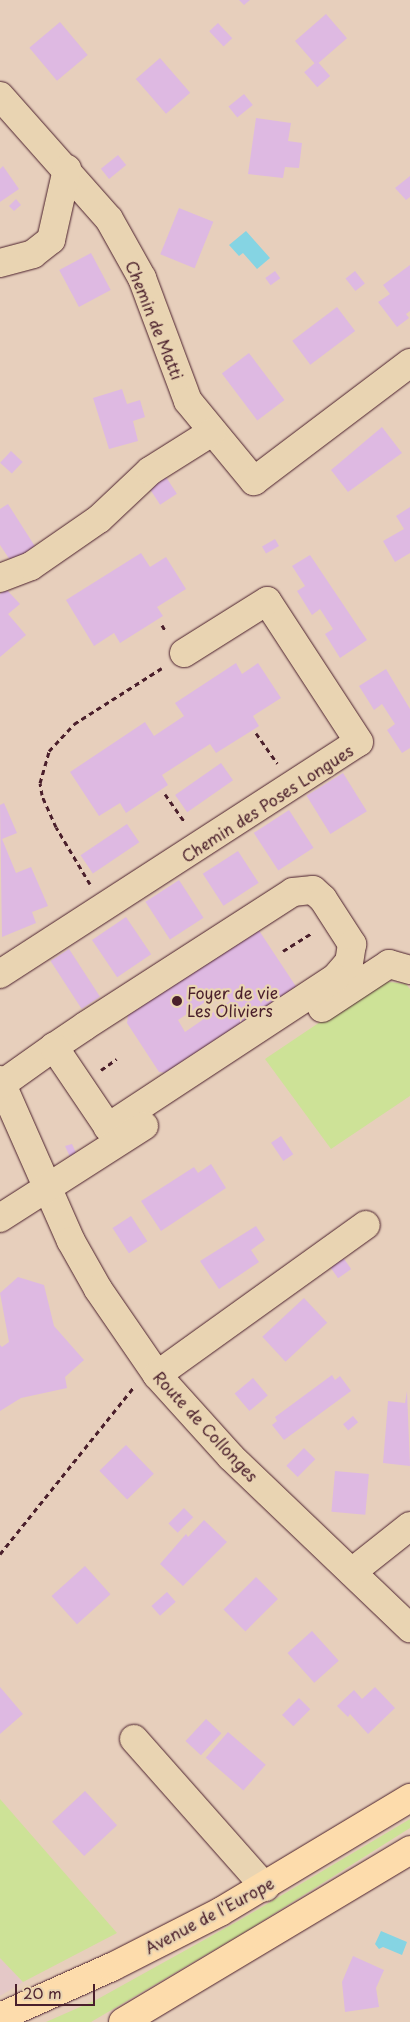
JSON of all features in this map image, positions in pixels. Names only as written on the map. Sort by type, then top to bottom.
[{"type":"main road","name":"Avenue de l'Europe","points":[[0,2017],[112,1967],[265,1887],[408,1799]]},
{"type":"main road","points":[[123,2022],[410,1850]]},
{"type":"street","name":"Chemin de Matti","points":[[0,96],[99,205],[142,278],[188,401],[212,432],[226,443],[254,480],[410,363]]},
{"type":"street","points":[[0,263],[33,254],[51,240],[67,169]]},
{"type":"street","points":[[0,578],[31,566],[92,524],[150,471],[212,432]]},
{"type":"street","name":"Chemin des Poses Longues","points":[[0,974],[105,908],[359,742],[267,601],[184,654]]},
{"type":"street","points":[[1,1082],[54,1047],[293,892],[313,890],[323,899],[352,944],[349,962],[342,972],[108,1127],[54,1047]]},
{"type":"street","points":[[0,1218],[389,964],[410,970]]},
{"type":"street","name":"Route de Collonges","points":[[1,1082],[47,1188],[98,1288],[154,1370],[231,1457],[410,1628]]},
{"type":"street","points":[[154,1370],[366,1225]]},
{"type":"street","points":[[352,1572],[410,1526]]},
{"type":"street","points":[[134,1739],[265,1887]]},
{"type":"path","points":[[105,908],[56,827],[45,803],[40,783],[43,768],[49,751],[74,724],[184,654]]},
{"type":"path","points":[[256,733],[292,786]]},
{"type":"path","points":[[165,794],[200,846]]},
{"type":"path","points":[[283,951],[335,917]]},
{"type":"path","points":[[0,1554],[154,1370]]},
{"type":"shaded area","points":[[0,1958],[23,1982],[0,1996]]},
{"type":"green space","points":[[381,981],[406,984],[410,989],[410,1096],[331,1149],[265,1059]]},
{"type":"green space","points":[[0,1799],[117,1933],[23,1982],[0,1958]]},
{"type":"green space","points":[[410,1819],[410,1828],[248,1930],[91,2022],[46,2022],[96,2000],[240,1920]]},
{"type":"water","points":[[246,231],[270,258],[257,269],[243,253],[239,256],[229,245]]},
{"type":"water","points":[[381,1931],[407,1942],[402,1955],[383,1947],[379,1949],[375,1944]]},
{"type":"building","points":[[239,0],[250,0],[244,5]]},
{"type":"building","points":[[326,14],[347,38],[316,65],[295,41]]},
{"type":"building","points":[[60,22],[88,55],[57,81],[29,48]]},
{"type":"building","points":[[218,23],[232,38],[224,47],[209,31]]},
{"type":"building","points":[[160,58],[190,93],[166,114],[136,79]]},
{"type":"building","points":[[317,61],[330,76],[317,87],[304,72]]},
{"type":"building","points":[[244,94],[253,105],[237,117],[228,107]]},
{"type":"building","points":[[256,118],[291,123],[288,141],[302,143],[299,168],[285,167],[283,178],[248,174]]},
{"type":"building","points":[[118,155],[126,165],[109,179],[101,169]]},
{"type":"building","points":[[3,166],[19,189],[0,202],[0,169]]},
{"type":"building","points":[[410,176],[410,197],[406,200],[395,188]]},
{"type":"building","points":[[16,199],[21,205],[14,211],[9,206]]},
{"type":"building","points":[[179,208],[213,222],[195,268],[160,254]]},
{"type":"building","points":[[91,253],[111,290],[79,307],[59,270]]},
{"type":"building","points":[[410,265],[410,311],[406,314],[409,318],[397,327],[378,302],[390,294],[383,285]]},
{"type":"building","points":[[275,271],[280,278],[271,285],[265,278]]},
{"type":"building","points":[[355,271],[365,284],[355,291],[346,278]]},
{"type":"building","points":[[337,307],[355,331],[310,365],[292,341]]},
{"type":"building","points":[[249,353],[285,400],[257,421],[222,373]]},
{"type":"building","points":[[122,389],[127,404],[140,400],[145,417],[133,421],[138,441],[109,449],[93,398]]},
{"type":"building","points":[[382,427],[402,453],[348,492],[331,470]]},
{"type":"building","points":[[11,451],[23,462],[12,474],[0,463]]},
{"type":"building","points":[[166,477],[177,494],[160,505],[149,488]]},
{"type":"building","points":[[8,504],[36,548],[12,563],[0,545],[0,509]]},
{"type":"building","points":[[410,507],[410,553],[395,562],[383,541],[404,529],[396,516]]},
{"type":"building","points":[[275,539],[279,546],[266,553],[262,546]]},
{"type":"building","points":[[141,553],[150,567],[166,557],[186,589],[157,607],[163,616],[120,643],[114,633],[94,646],[66,600]]},
{"type":"building","points":[[310,555],[367,640],[340,658],[325,634],[333,629],[320,609],[312,615],[297,591],[305,586],[292,566]]},
{"type":"building","points":[[6,589],[20,604],[8,614],[26,635],[0,657],[0,594]]},
{"type":"building","points":[[236,663],[242,674],[258,663],[281,698],[253,716],[259,726],[216,753],[210,744],[162,775],[168,785],[126,813],[120,803],[99,816],[70,772],[145,722],[154,736],[184,716],[175,703]]},
{"type":"building","points":[[386,669],[410,709],[410,748],[402,753],[387,730],[395,724],[382,704],[374,710],[359,686]]},
{"type":"building","points":[[221,763],[233,780],[187,812],[175,795]]},
{"type":"building","points":[[343,773],[367,811],[330,834],[307,796]]},
{"type":"building","points":[[4,803],[17,833],[2,839],[16,873],[31,867],[48,906],[32,912],[36,923],[2,937],[0,805]]},
{"type":"building","points":[[289,810],[314,848],[278,871],[254,833]]},
{"type":"building","points":[[127,824],[139,842],[93,874],[81,855]]},
{"type":"building","points":[[238,851],[259,883],[223,906],[203,874]]},
{"type":"building","points":[[179,880],[204,918],[170,940],[145,902]]},
{"type":"building","points":[[126,917],[151,954],[117,977],[92,940]]},
{"type":"building","name":"Foyer de vie Les Oliviers","points":[[258,929],[297,988],[168,1073],[159,1072],[127,1023],[128,1015]],"holes":[[[223,990],[230,1001],[185,1032],[178,1020]]]},
{"type":"building","points":[[69,949],[100,997],[82,1009],[51,961]]},
{"type":"building","points":[[281,1136],[293,1154],[283,1161],[271,1143]]},
{"type":"building","points":[[72,1144],[78,1157],[71,1159],[65,1146]]},
{"type":"building","points":[[211,1164],[226,1188],[161,1231],[141,1201],[194,1167],[198,1173]]},
{"type":"building","points":[[131,1216],[147,1241],[129,1253],[113,1228]]},
{"type":"building","points":[[256,1226],[265,1240],[251,1250],[259,1262],[219,1289],[200,1261]]},
{"type":"building","points":[[342,1256],[351,1269],[338,1278],[329,1265]]},
{"type":"building","points":[[18,1277],[44,1285],[54,1326],[84,1360],[65,1377],[67,1388],[21,1398],[0,1411],[0,1345],[2,1347],[9,1342],[0,1293]]},
{"type":"building","points":[[304,1298],[327,1323],[286,1362],[262,1337]]},
{"type":"building","points":[[332,1375],[335,1380],[340,1376],[351,1391],[284,1440],[272,1425],[277,1421],[275,1417]]},
{"type":"building","points":[[253,1378],[268,1396],[249,1411],[235,1393]]},
{"type":"building","points":[[407,1391],[410,1466],[383,1463],[388,1401],[405,1403]]},
{"type":"building","points":[[353,1416],[358,1422],[348,1430],[343,1424]]},
{"type":"building","points":[[126,1445],[154,1474],[127,1499],[99,1471]]},
{"type":"building","points":[[304,1448],[315,1459],[298,1477],[286,1466]]},
{"type":"building","points":[[335,1471],[369,1474],[365,1515],[331,1512]]},
{"type":"building","points":[[184,1508],[193,1517],[178,1533],[168,1524]]},
{"type":"building","points":[[204,1520],[227,1542],[183,1586],[160,1564],[186,1534],[188,1537]]},
{"type":"building","points":[[85,1566],[110,1594],[77,1624],[52,1596]]},
{"type":"building","points":[[256,1577],[278,1599],[245,1631],[223,1610]]},
{"type":"building","points":[[167,1592],[176,1602],[160,1616],[151,1606]]},
{"type":"building","points":[[312,1631],[339,1661],[314,1683],[287,1653]]},
{"type":"building","points":[[0,1687],[23,1714],[0,1734]]},
{"type":"building","points":[[375,1687],[395,1708],[368,1734],[350,1714],[348,1717],[337,1706],[354,1690],[362,1699]]},
{"type":"building","points":[[299,1698],[310,1709],[293,1726],[282,1715]]},
{"type":"building","points":[[206,1719],[221,1733],[201,1755],[186,1741]]},
{"type":"building","points":[[228,1732],[266,1765],[243,1790],[206,1758]]},
{"type":"building","points":[[85,1791],[117,1825],[84,1856],[52,1822]]},
{"type":"building","points":[[353,1956],[384,1970],[376,1988],[379,2007],[345,2012],[342,1982]]},
{"type":"place","name":"Foyer de vie Les Oliviers","points":[[177,1001]]}]
